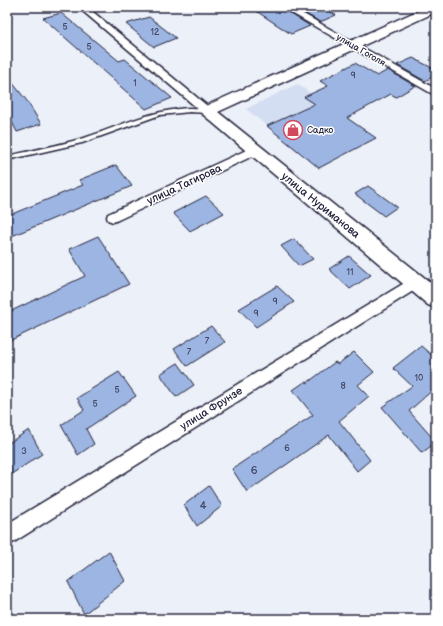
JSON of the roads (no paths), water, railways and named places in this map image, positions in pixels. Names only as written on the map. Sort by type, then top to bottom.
[{"type":"main road","points":[[207,111],[436,7]]},
{"type":"main road","name":"улица Нуриманова","points":[[207,111],[436,299]]},
{"type":"street","name":"улица Нуриманова","points":[[82,7],[207,111]]},
{"type":"street","name":"улица Гоголя","points":[[285,7],[436,93]]},
{"type":"street","name":"улица Тагирова","points":[[112,217],[255,150]]},
{"type":"street","name":"улица Фрунзе","points":[[7,535],[416,282]]},
{"type":"lane","points":[[7,158],[56,148],[91,138],[153,114],[178,109],[207,111]]},
{"type":"place","name":"Садко","points":[[293,130]]}]
